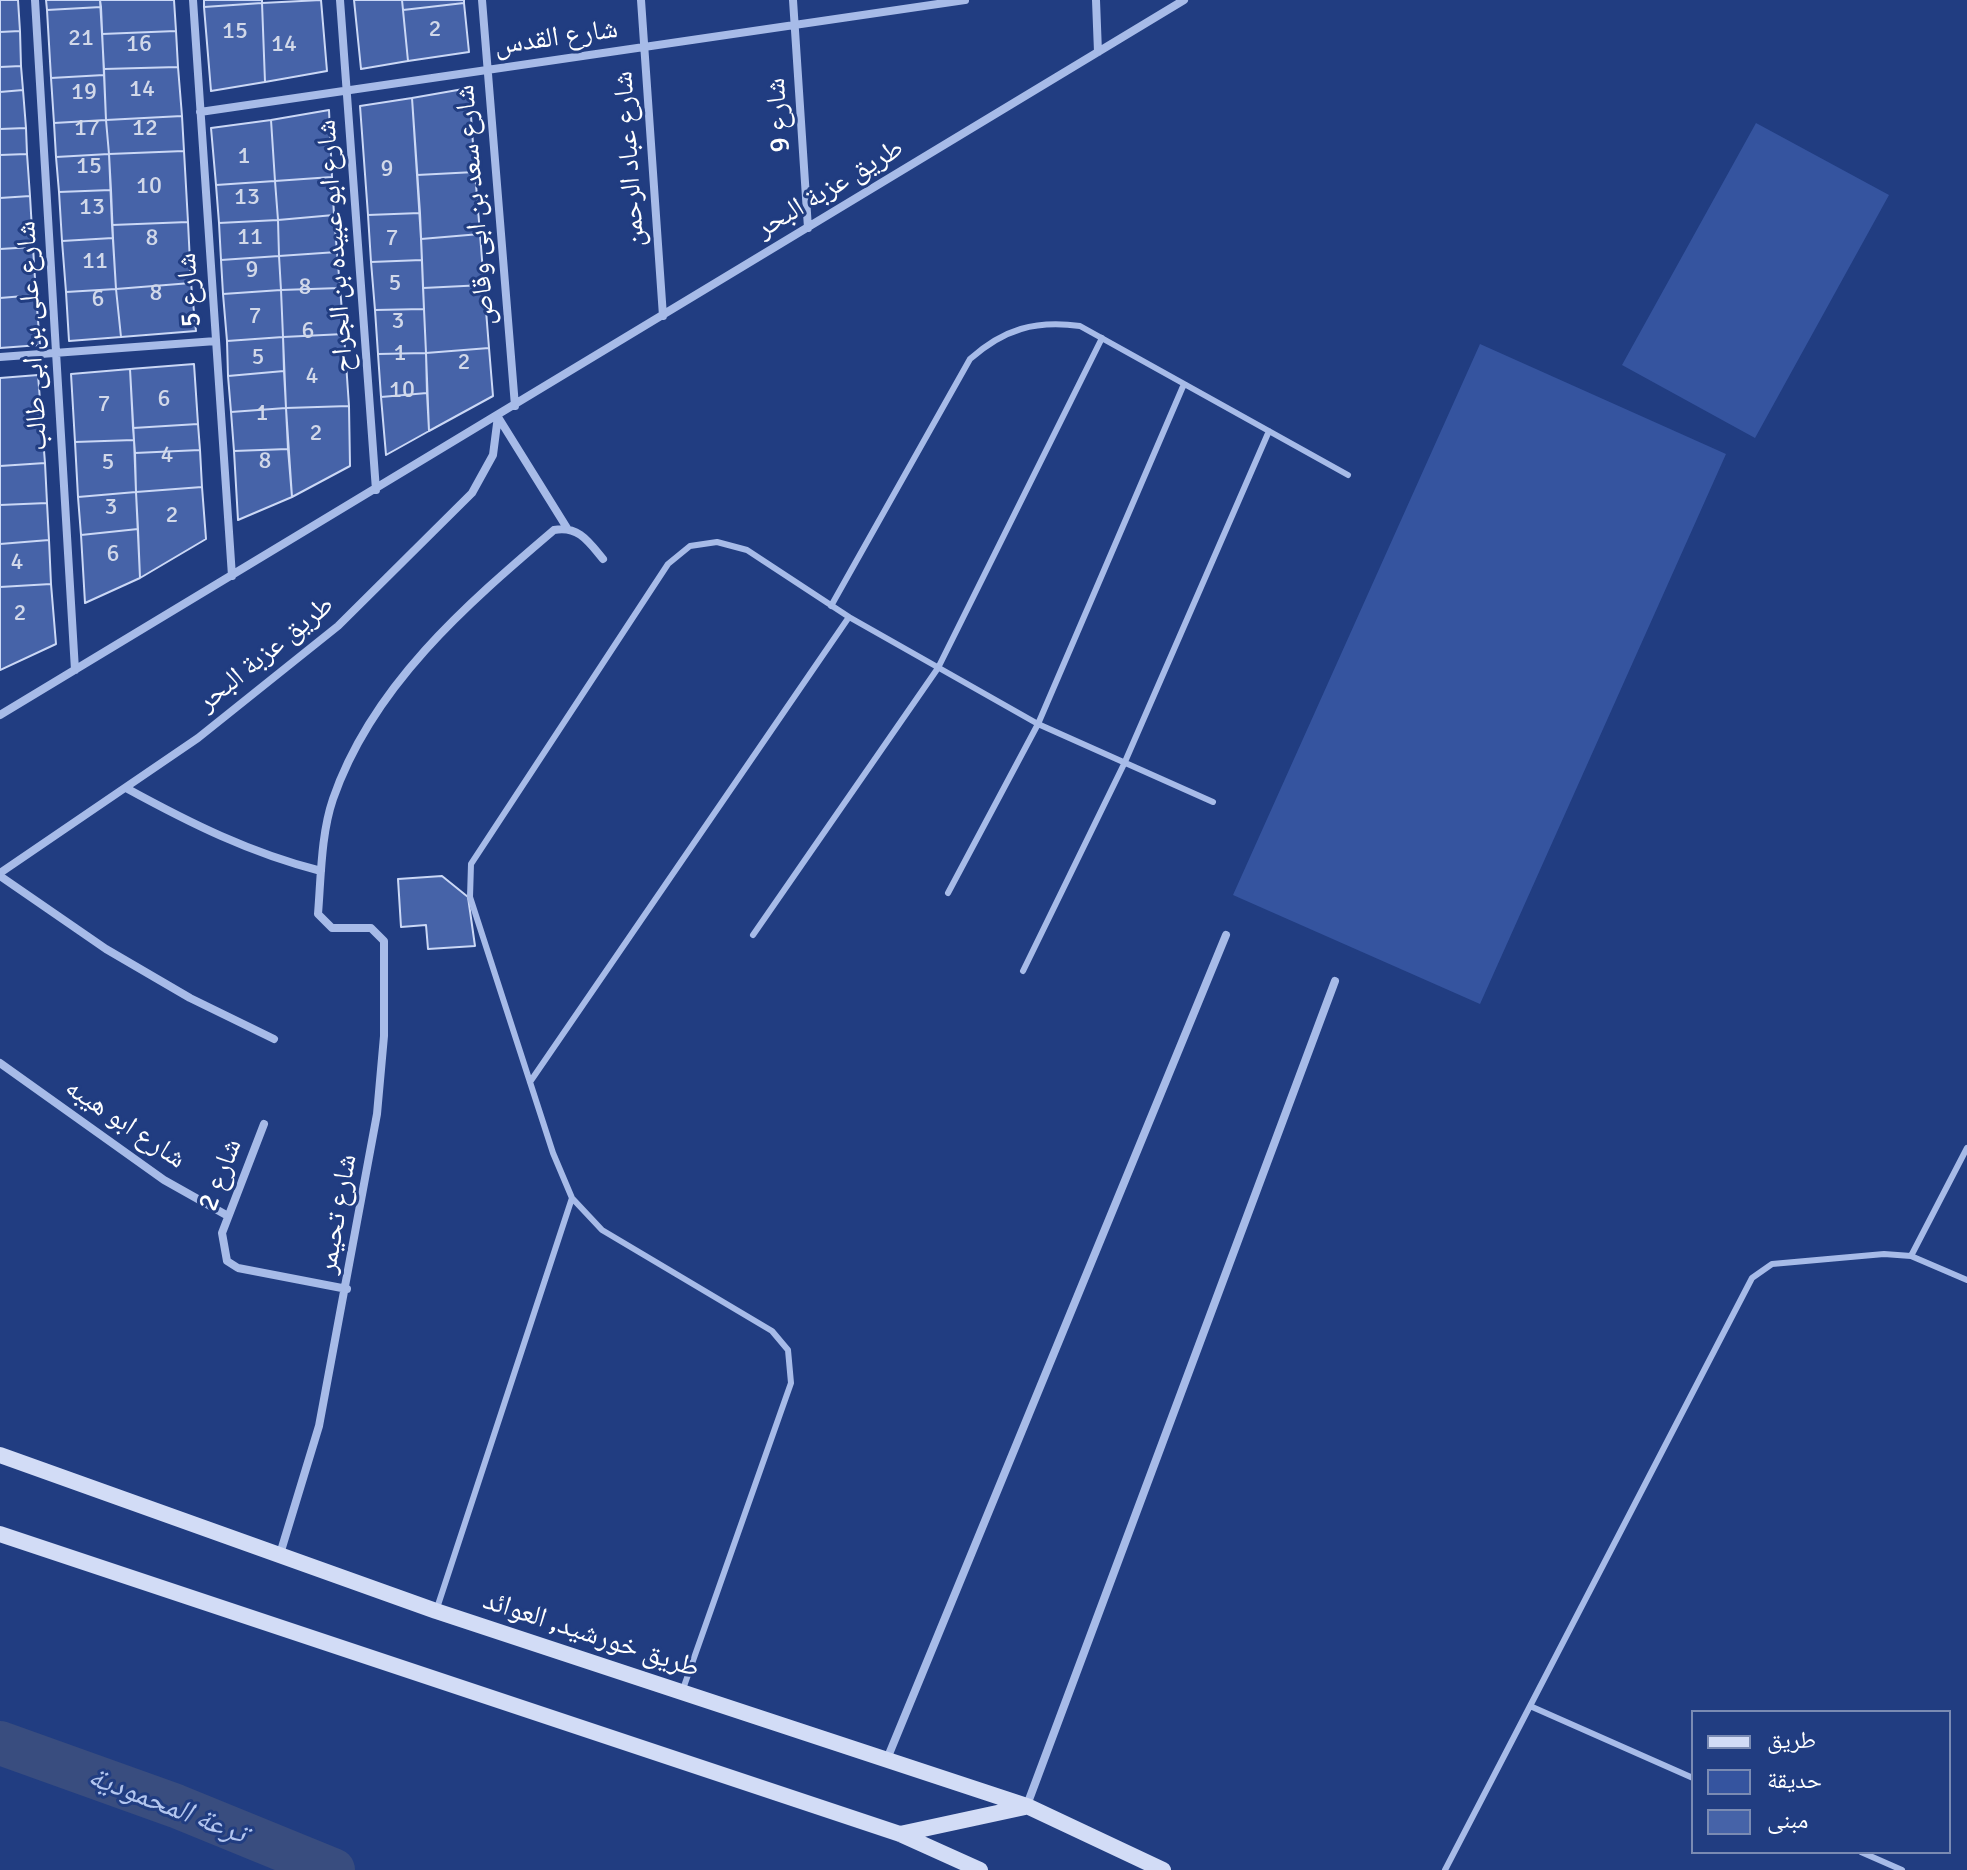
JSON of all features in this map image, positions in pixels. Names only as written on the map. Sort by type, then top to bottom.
[{"type":"main road","name":"طريق خورشيد, العوائد","points":[[0,1455],[436,1611],[1027,1806],[1163,1870]]},
{"type":"main road","points":[[0,1534],[900,1834],[980,1870]]},
{"type":"main road","points":[[900,1834],[1027,1806]]},
{"type":"street","name":"شارع على بن ابى طالب","points":[[35,0],[75,670]]},
{"type":"street","name":"شارع 5","points":[[193,0],[232,576]]},
{"type":"street","name":"شارع ابو عبيده بن الجراح","points":[[340,0],[376,490]]},
{"type":"street","name":"شارع سعد بن ابى وقاص","points":[[482,0],[515,406]]},
{"type":"street","name":"شارع عباد الرحمن","points":[[641,0],[663,316]]},
{"type":"street","name":"شارع 9","points":[[793,0],[808,228]]},
{"type":"street","name":"شارع القدس","points":[[200,112],[965,0]]},
{"type":"street","points":[[1096,0],[1098,52]]},
{"type":"street","name":"طريق عزبة البحر","points":[[0,715],[1184,0]]},
{"type":"street","points":[[0,357],[216,341]]},
{"type":"street","points":[[498,416],[567,528],[590,543],[603,559]]},
{"type":"street","name":"طريق عزبة البحر","points":[[0,874],[211,728],[338,626],[472,493],[493,455],[498,416]]},
{"type":"street","points":[[126,788],[201,829],[257,852],[321,871],[332,801],[356,746],[399,682],[449,622],[554,530],[567,528]]},
{"type":"street","name":"شارع تحيمر","points":[[279,1555],[319,1426],[347,1289],[382,1073],[384,941],[371,928],[332,928],[323,923],[318,914],[321,871]]},
{"type":"street","points":[[0,874],[106,949],[190,998],[274,1039]]},
{"type":"street","points":[[886,1760],[1226,935]]},
{"type":"street","points":[[1027,1806],[1335,981]]},
{"type":"street","name":"شارع ابو هيبه","points":[[0,1063],[164,1180],[228,1216]]},
{"type":"street","name":"شارع 2","points":[[264,1124],[222,1233],[227,1261],[238,1268],[347,1289]]},
{"type":"lane","points":[[831,606],[970,359],[993,339],[1020,327],[1050,322],[1080,326],[1348,475]]},
{"type":"lane","points":[[753,935],[938,668],[1102,338]]},
{"type":"lane","points":[[948,893],[1038,724],[1184,384]]},
{"type":"lane","points":[[1023,971],[1124,764],[1269,431]]},
{"type":"lane","points":[[682,1692],[791,1383],[788,1350],[772,1331],[602,1230],[572,1198],[530,1082],[470,897],[471,864],[668,564],[690,546],[717,542],[747,550],[849,617],[1038,724],[1213,802]]},
{"type":"lane","points":[[530,1082],[849,617]]},
{"type":"lane","points":[[1911,1256],[1967,1148]]},
{"type":"lane","points":[[436,1611],[572,1198]]},
{"type":"lane","points":[[1445,1870],[1752,1278],[1772,1264],[1884,1254],[1911,1256],[1967,1280]]},
{"type":"lane","points":[[1530,1706],[1691,1777]]},
{"type":"lane","points":[[1866,1854],[1902,1870]]},
{"type":"green space","points":[[1756,123],[1889,195],[1755,438],[1622,365]]},
{"type":"green space","points":[[1480,344],[1726,454],[1480,1004],[1233,895]]},
{"type":"building","points":[[0,0],[18,0],[20,31],[0,32]]},
{"type":"building","points":[[46,0],[100,0],[101,7],[47,10]]},
{"type":"building","points":[[100,0],[174,0],[176,31],[102,34]]},
{"type":"building","points":[[204,0],[262,0],[262,3],[204,7]]},
{"type":"building","points":[[321,0],[327,71],[265,82],[262,3]]},
{"type":"building","points":[[354,0],[402,0],[408,61],[361,69]]},
{"type":"building","points":[[402,0],[464,0],[464,3],[403,10]]},
{"type":"building","points":[[262,3],[265,82],[211,91],[204,7]]},
{"type":"building","points":[[464,3],[469,52],[408,61],[403,10]]},
{"type":"building","points":[[101,7],[104,75],[51,78],[47,10]]},
{"type":"building","points":[[20,31],[21,66],[0,67],[0,32]]},
{"type":"building","points":[[176,31],[178,67],[104,69],[102,34]]},
{"type":"building","points":[[21,66],[23,90],[0,92],[0,67]]},
{"type":"building","points":[[178,67],[182,116],[106,120],[104,69]]},
{"type":"building","points":[[104,75],[106,120],[54,123],[51,78]]},
{"type":"building","points":[[469,88],[475,172],[417,175],[412,98]]},
{"type":"building","points":[[23,90],[26,128],[0,129],[0,92]]},
{"type":"building","points":[[412,98],[420,213],[368,215],[360,106]]},
{"type":"building","points":[[329,110],[332,177],[275,181],[271,120]]},
{"type":"building","points":[[182,116],[184,151],[109,154],[106,120]]},
{"type":"building","points":[[106,120],[109,154],[56,157],[54,123]]},
{"type":"building","points":[[271,120],[275,181],[216,185],[211,128]]},
{"type":"building","points":[[26,128],[27,154],[0,155],[0,129]]},
{"type":"building","points":[[184,151],[188,222],[112,225],[109,154]]},
{"type":"building","points":[[27,154],[30,196],[0,198],[0,155]]},
{"type":"building","points":[[109,154],[111,190],[59,192],[56,157]]},
{"type":"building","points":[[475,172],[480,234],[421,239],[417,175]]},
{"type":"building","points":[[332,177],[334,215],[278,220],[275,181]]},
{"type":"building","points":[[275,181],[278,220],[219,223],[216,185]]},
{"type":"building","points":[[111,190],[113,238],[62,241],[59,192]]},
{"type":"building","points":[[30,196],[33,247],[0,249],[0,198]]},
{"type":"building","points":[[420,213],[422,260],[371,262],[368,215]]},
{"type":"building","points":[[334,215],[337,252],[279,256],[278,220]]},
{"type":"building","points":[[278,220],[279,256],[221,260],[219,223]]},
{"type":"building","points":[[188,222],[191,283],[116,289],[112,225]]},
{"type":"building","points":[[480,234],[484,285],[423,288],[421,239]]},
{"type":"building","points":[[113,238],[116,289],[66,292],[62,241]]},
{"type":"building","points":[[33,247],[36,295],[0,298],[0,249]]},
{"type":"building","points":[[337,252],[340,288],[281,290],[279,256]]},
{"type":"building","points":[[279,256],[281,290],[223,294],[221,260]]},
{"type":"building","points":[[422,260],[424,309],[375,310],[371,262]]},
{"type":"building","points":[[191,283],[196,331],[121,337],[116,289]]},
{"type":"building","points":[[484,285],[489,348],[426,353],[423,288]]},
{"type":"building","points":[[340,288],[344,334],[283,337],[281,290]]},
{"type":"building","points":[[116,289],[121,337],[69,341],[66,292]]},
{"type":"building","points":[[281,290],[283,337],[227,341],[223,294]]},
{"type":"building","points":[[36,295],[40,345],[0,348],[0,298]]},
{"type":"building","points":[[424,309],[426,353],[378,354],[375,310]]},
{"type":"building","points":[[344,334],[349,406],[286,408],[283,337]]},
{"type":"building","points":[[283,337],[284,371],[228,376],[227,341]]},
{"type":"building","points":[[489,348],[493,396],[429,431],[426,353]]},
{"type":"building","points":[[426,353],[427,393],[381,397],[378,354]]},
{"type":"building","points":[[194,364],[198,424],[133,428],[130,369]]},
{"type":"building","points":[[130,369],[134,440],[75,442],[71,374]]},
{"type":"building","points":[[284,371],[286,408],[231,412],[228,376]]},
{"type":"building","points":[[38,375],[45,463],[0,466],[0,378]]},
{"type":"building","points":[[427,393],[429,431],[386,455],[381,397]]},
{"type":"building","points":[[349,406],[350,466],[292,497],[286,408]]},
{"type":"building","points":[[286,408],[288,449],[234,451],[231,412]]},
{"type":"building","points":[[198,424],[200,450],[135,453],[133,428]]},
{"type":"building","points":[[134,440],[136,492],[78,497],[75,442]]},
{"type":"building","points":[[288,449],[292,497],[238,520],[234,451]]},
{"type":"building","points":[[200,450],[202,487],[136,492],[135,453]]},
{"type":"building","points":[[45,463],[47,503],[0,505],[0,466]]},
{"type":"building","points":[[202,487],[206,539],[140,578],[136,492]]},
{"type":"building","points":[[136,492],[138,529],[81,535],[78,497]]},
{"type":"building","points":[[47,503],[49,540],[0,544],[0,505]]},
{"type":"building","points":[[138,529],[140,578],[85,603],[81,535]]},
{"type":"building","points":[[49,540],[51,584],[0,587],[0,544]]},
{"type":"building","points":[[51,584],[56,644],[0,670],[0,587]]},
{"type":"building","points":[[442,876],[468,897],[475,946],[428,949],[426,925],[401,927],[398,879]]},
{"type":"waterway","name":"ترعة المحمودية","points":[[0,1743],[176,1806],[333,1870]]}]
